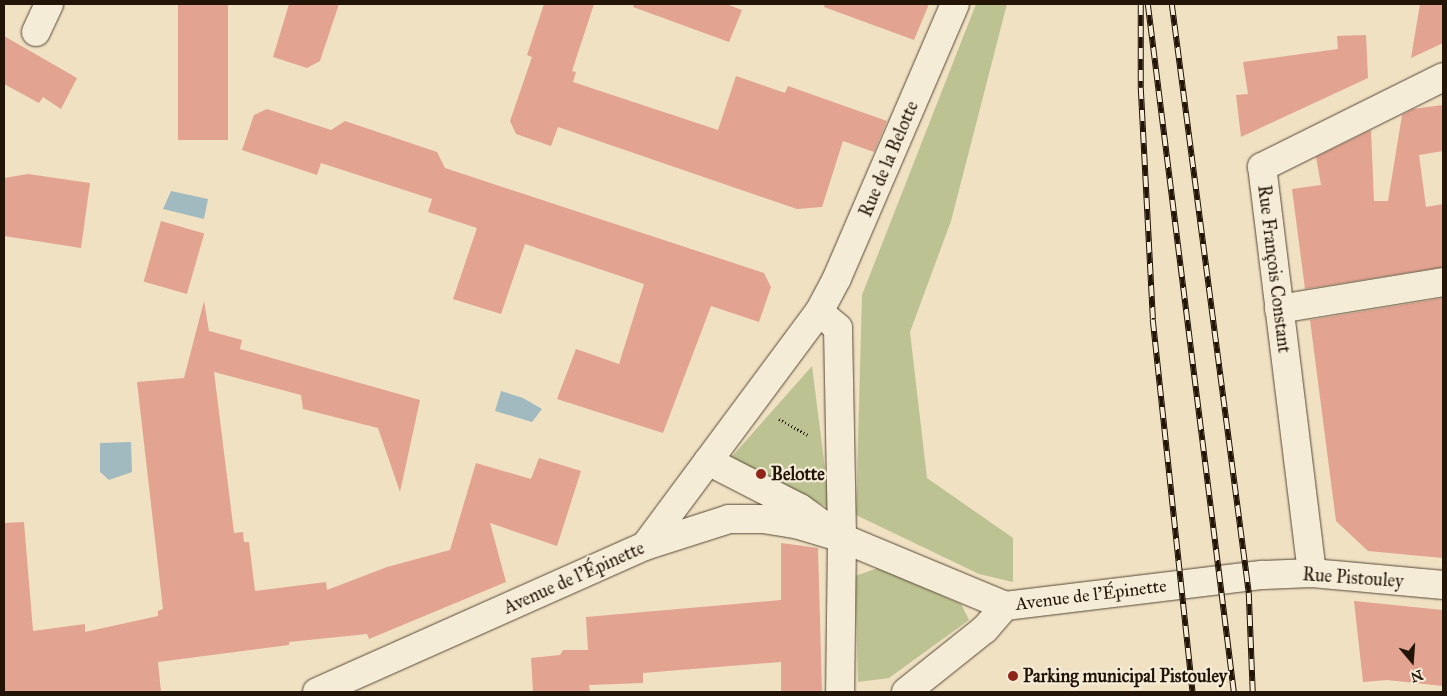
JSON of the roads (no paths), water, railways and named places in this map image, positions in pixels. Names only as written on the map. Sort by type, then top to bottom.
[{"type":"street","points":[[36,32],[48,4]]},
{"type":"street","name":"Rue de la Belotte","points":[[645,546],[753,404],[819,312],[838,278],[955,4]]},
{"type":"street","name":"Rue François Constant","points":[[1312,573],[1262,167],[1443,78]]},
{"type":"street","points":[[1279,309],[1443,282]]},
{"type":"street","points":[[819,312],[838,328],[842,538],[840,692]]},
{"type":"street","name":"Avenue de l'Épinette","points":[[708,461],[800,508],[842,538]]},
{"type":"street","name":"Avenue de l'Épinette","points":[[317,692],[645,546],[729,519],[763,519],[796,524],[842,538],[1005,606],[1263,575]]},
{"type":"street","name":"Rue Pistouley","points":[[1263,575],[1312,573],[1443,586]]},
{"type":"street","points":[[906,692],[985,629],[1005,606]]},
{"type":"water","points":[[171,191],[208,199],[204,219],[163,209]]},
{"type":"water","points":[[501,391],[523,398],[542,409],[532,422],[495,411]]},
{"type":"water","points":[[131,442],[132,472],[109,480],[100,472],[100,443]]},
{"type":"railway","points":[[1141,4],[1141,88],[1153,320],[1193,692]]},
{"type":"railway","points":[[1148,4],[1234,692]]},
{"type":"railway","points":[[1172,4],[1249,593],[1253,692]]},
{"type":"place","name":"Belotte","points":[[761,474]]},
{"type":"place","name":"Parking municipal Pistouley","points":[[1013,676]]}]
